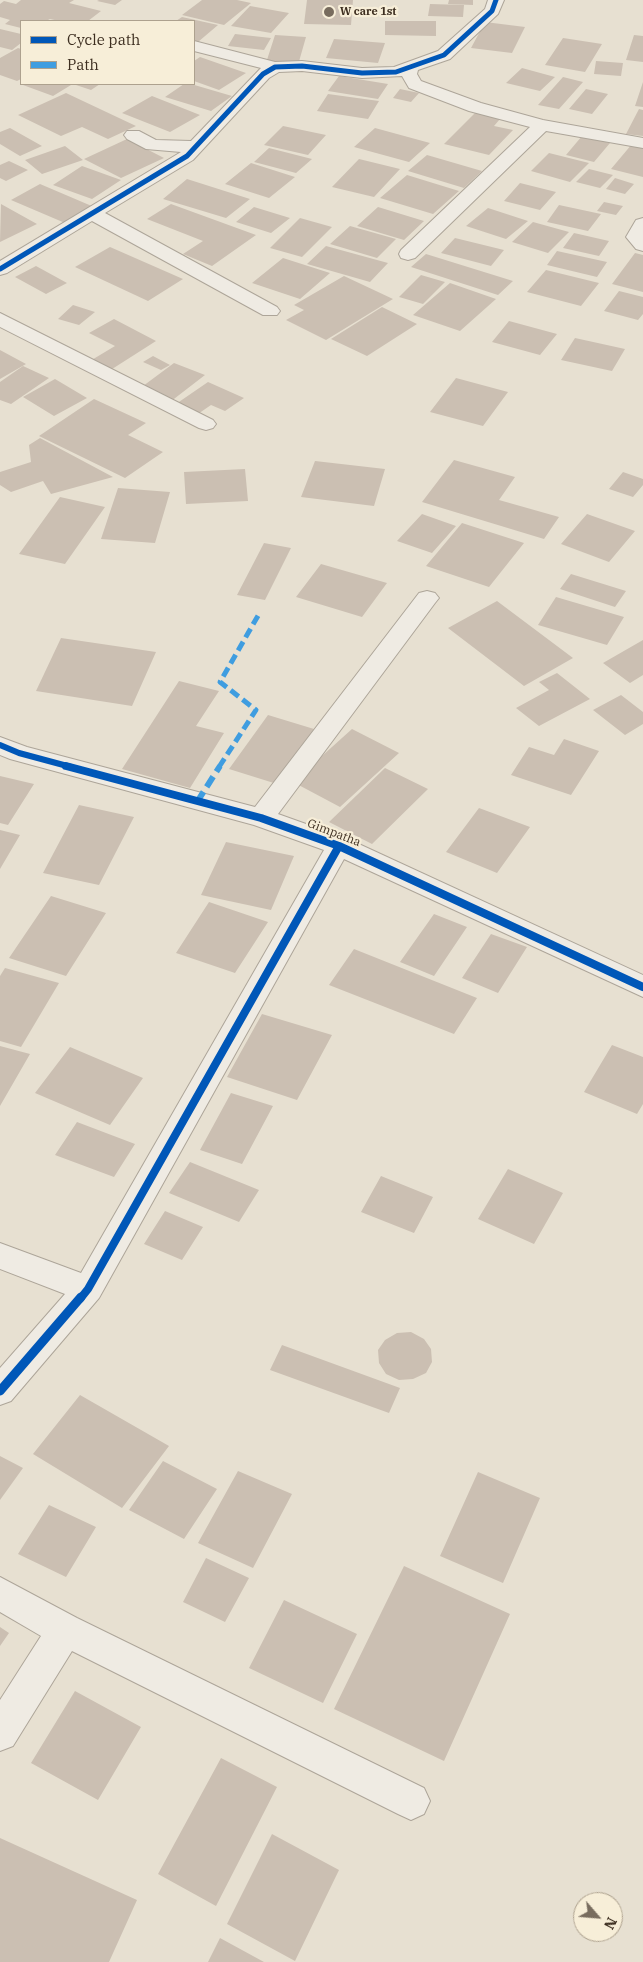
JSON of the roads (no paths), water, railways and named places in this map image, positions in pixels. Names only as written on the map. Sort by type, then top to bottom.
[{"type":"street","points":[[195,46],[275,67],[302,66],[362,73],[396,72],[411,65],[444,55],[492,11],[496,0]]},
{"type":"street","points":[[411,65],[409,74],[415,84],[429,91],[475,107],[542,125],[643,143]]},
{"type":"street","points":[[0,269],[187,156],[263,74],[275,67]]},
{"type":"street","points":[[408,254],[542,125]]},
{"type":"street","points":[[133,135],[152,145],[195,147]]},
{"type":"street","points":[[92,214],[270,311]]},
{"type":"street","points":[[643,224],[635,237],[643,245]]},
{"type":"street","points":[[0,319],[206,424]]},
{"type":"street","points":[[261,818],[427,598]]},
{"type":"street","name":"Gimpatha","points":[[0,745],[19,753],[261,818],[340,846],[643,987]]},
{"type":"street","points":[[0,1391],[88,1289],[340,846]]},
{"type":"street","points":[[0,1256],[88,1289]]},
{"type":"street","points":[[0,1593],[65,1630],[411,1801]]},
{"type":"street","points":[[0,1733],[65,1630]]},
{"type":"place","name":"W care 1st","points":[[329,12]]}]
